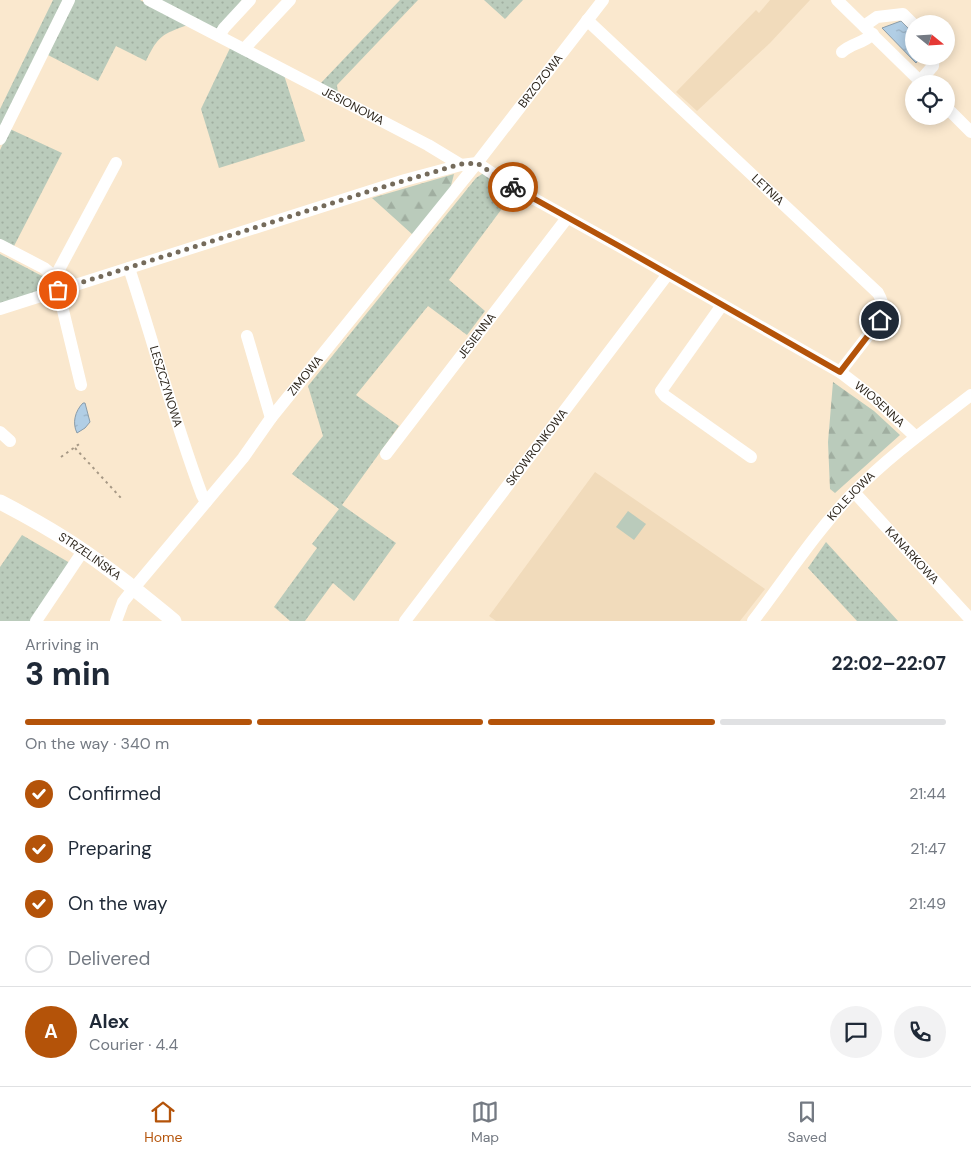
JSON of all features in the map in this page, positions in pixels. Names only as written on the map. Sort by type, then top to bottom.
[{"type":"main road","name":"STRZELIŃSKA","points":[[0,502],[55,532],[83,551],[134,588],[174,621]]},
{"type":"street","points":[[0,139],[69,0]]},
{"type":"street","name":"JESIONOWA","points":[[149,0],[461,164]]},
{"type":"street","points":[[219,36],[250,0]]},
{"type":"street","points":[[244,49],[290,0]]},
{"type":"street","name":"BRZOZOWA","points":[[477,163],[603,0]]},
{"type":"street","points":[[837,0],[915,75]]},
{"type":"street","points":[[842,52],[850,45],[864,42],[868,30],[877,18],[903,14],[905,16]]},
{"type":"street","name":"LETNIA","points":[[586,20],[878,294],[884,311],[880,320],[840,372]]},
{"type":"street","points":[[955,116],[971,132]]},
{"type":"street","points":[[0,309],[386,186],[461,164],[477,163]]},
{"type":"street","name":"WIOSENNA","points":[[477,163],[511,186],[840,372],[874,398],[916,437]]},
{"type":"street","name":"ZIMOWA","points":[[116,621],[123,602],[134,588],[243,458],[271,418],[477,163]]},
{"type":"street","points":[[55,277],[116,164]]},
{"type":"street","name":"JESIENNA","points":[[386,454],[568,218]]},
{"type":"street","points":[[0,245],[44,268],[55,277],[81,385]]},
{"type":"street","name":"LESZCZYNOWA","points":[[129,268],[182,441],[206,502]]},
{"type":"street","name":"SKOWRONKOWA","points":[[405,621],[668,274]]},
{"type":"street","points":[[722,305],[661,391],[665,396],[752,457]]},
{"type":"street","points":[[248,336],[271,418]]},
{"type":"street","name":"KOLEJOWA","points":[[753,621],[837,511],[854,492],[889,459],[971,396]]},
{"type":"street","name":"KANARKOWA","points":[[854,492],[971,620]]},
{"type":"street","points":[[36,621],[83,551]]},
{"type":"path","points":[[61,457],[82,442]]},
{"type":"path","points":[[75,448],[121,498]]},
{"type":"shaded area","points":[[770,0],[810,0],[770,43],[697,111],[676,92],[756,10],[759,13]]},
{"type":"shaded area","points":[[595,472],[765,589],[740,621],[496,621],[489,616]]},
{"type":"green space","points":[[53,0],[63,0],[0,128],[0,109]]},
{"type":"green space","points":[[75,0],[140,0],[188,25],[162,37],[154,46],[146,61],[116,46],[98,81],[48,55]]},
{"type":"green space","points":[[159,0],[242,0],[217,31]]},
{"type":"green space","points":[[400,0],[418,0],[337,85],[338,94],[320,84]]},
{"type":"green space","points":[[484,0],[523,0],[505,19]]},
{"type":"green space","points":[[231,46],[284,75],[305,141],[219,168],[201,109]]},
{"type":"green space","points":[[10,129],[62,153],[14,246],[0,239],[0,150]]},
{"type":"green space","points":[[485,172],[512,195],[449,280],[485,311],[467,335],[428,306],[356,395],[399,426],[342,505],[396,543],[354,601],[333,583],[305,621],[290,621],[274,607],[317,548],[312,544],[339,509],[292,474],[323,436],[308,386],[476,178]]},
{"type":"green space","points":[[454,174],[450,190],[413,235],[372,198]]},
{"type":"green space","points":[[0,254],[44,277],[45,284],[40,291],[0,305]]},
{"type":"green space","points":[[833,382],[874,411],[900,435],[835,493],[830,489],[828,442]]},
{"type":"green space","points":[[628,511],[646,524],[634,540],[616,527]]},
{"type":"green space","points":[[22,535],[70,563],[32,621],[0,621],[0,567]]},
{"type":"green space","points":[[826,542],[898,621],[857,621],[808,568]]},
{"type":"water","points":[[901,21],[905,25],[905,52],[882,28]]},
{"type":"water","points":[[83,403],[85,403],[90,422],[77,433],[75,417]]},
{"type":"way so far","points":[[58,290],[404,180],[461,164],[477,163],[513,187]]},
{"type":"route","points":[[513,187],[840,372],[880,320]]}]
